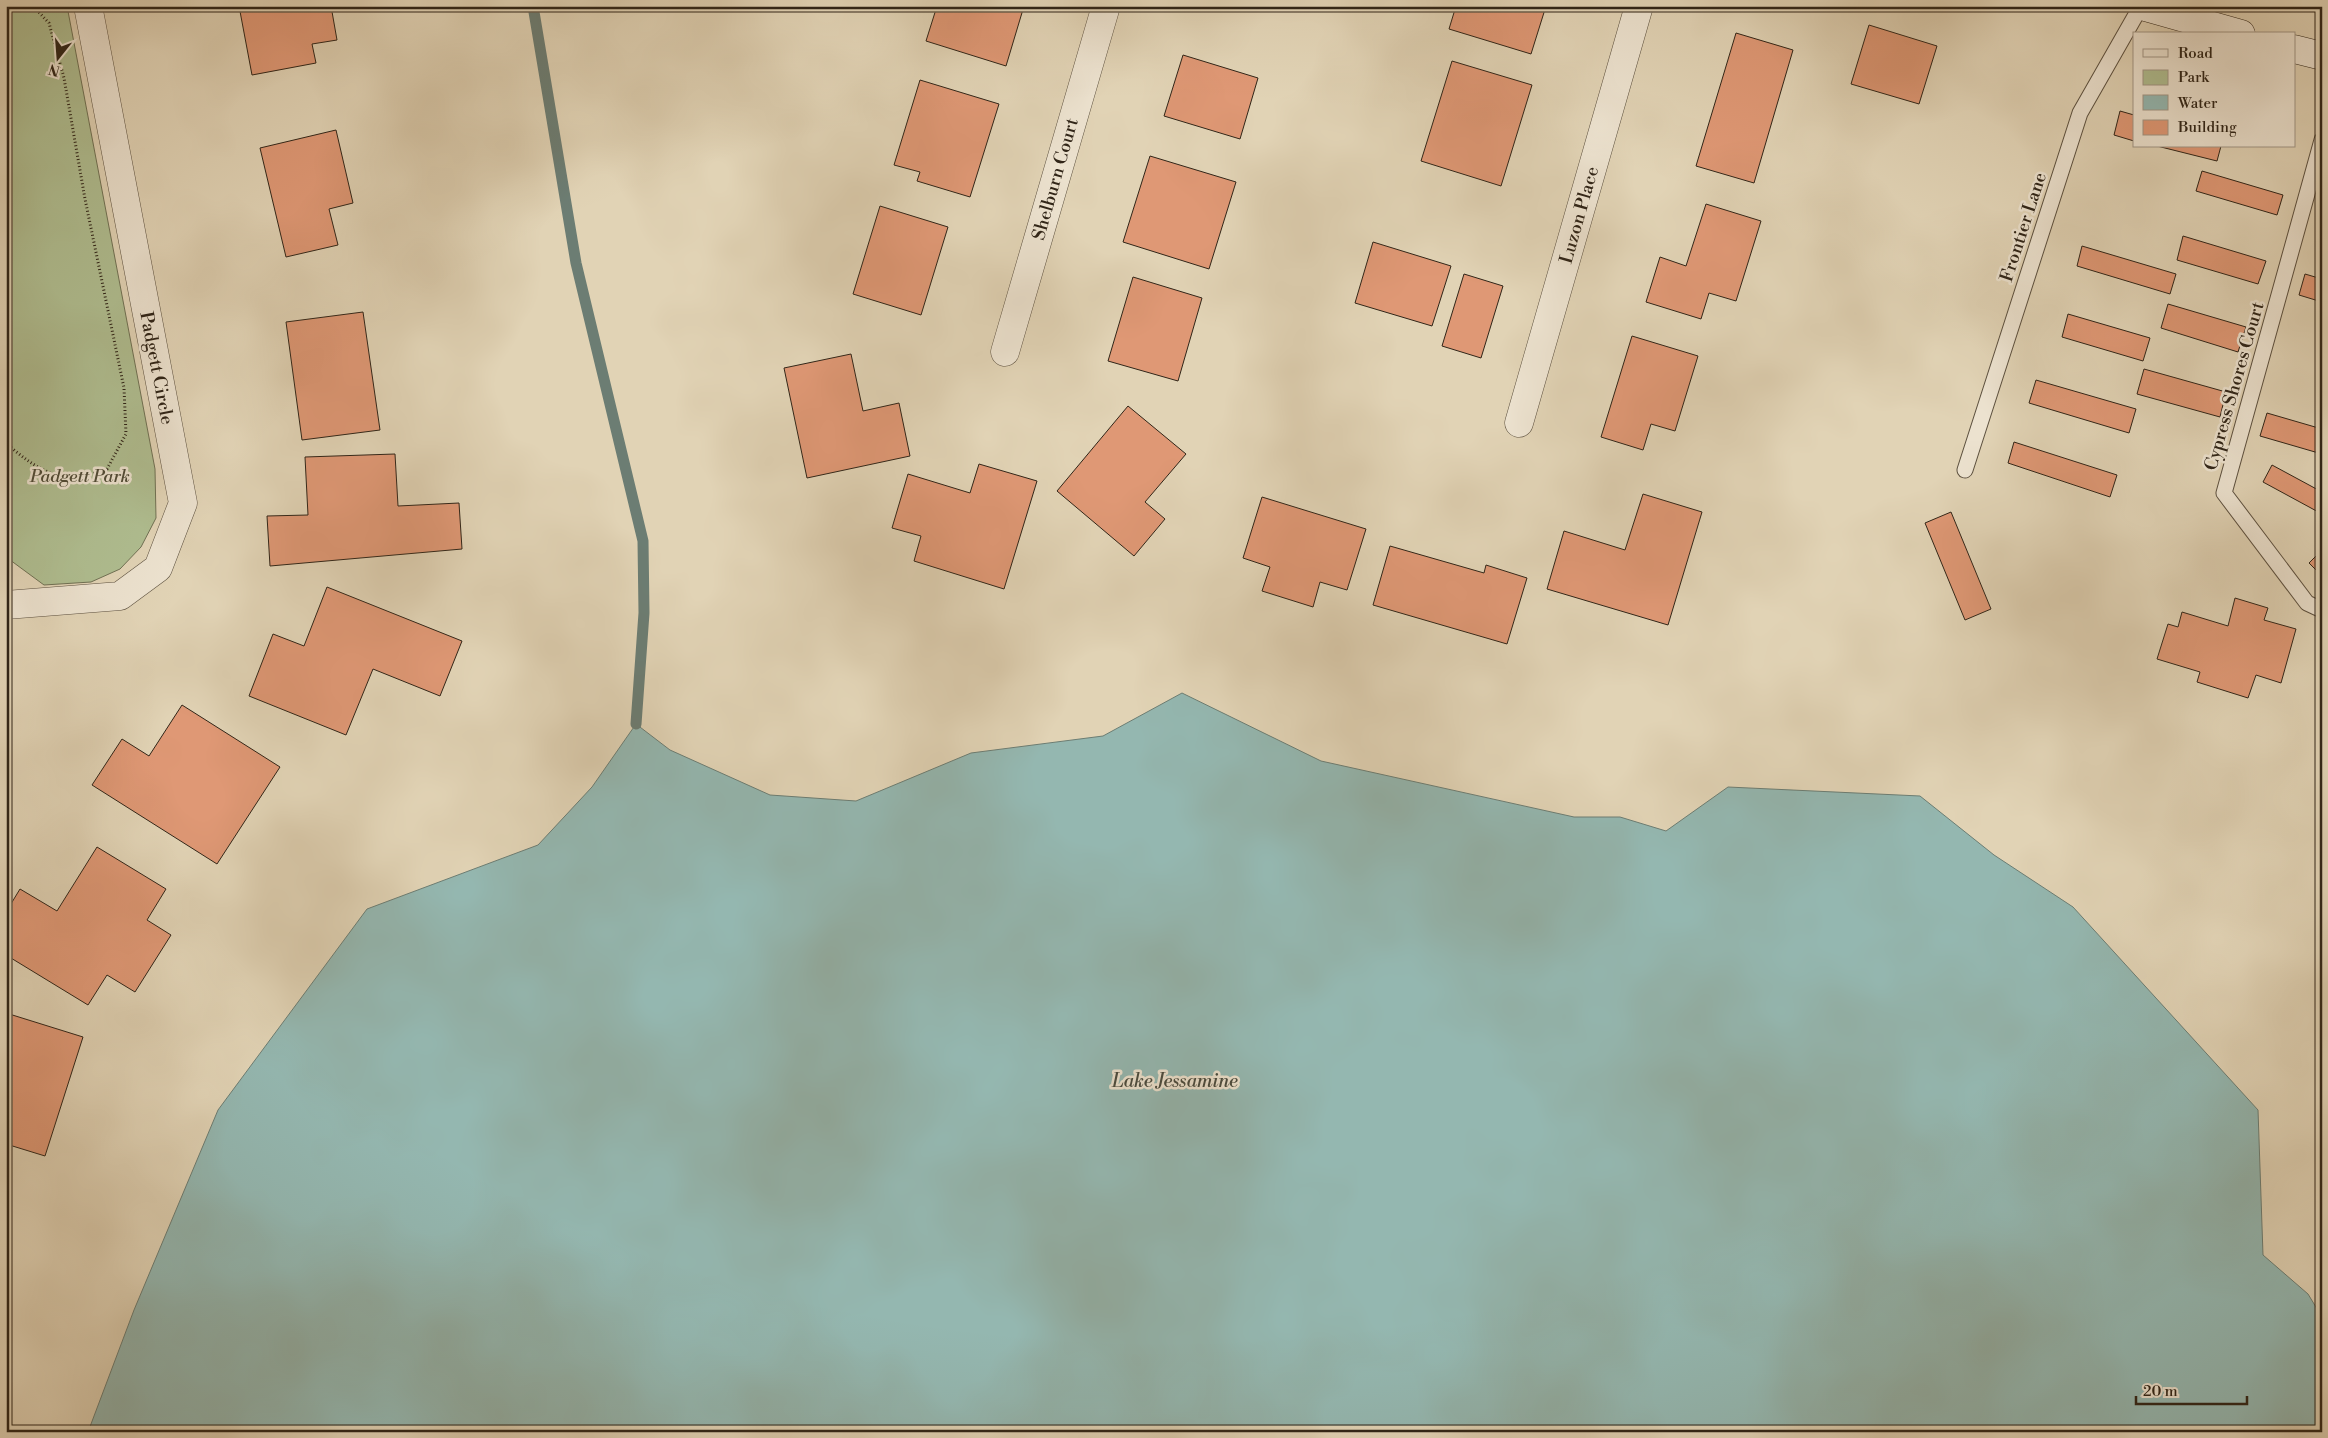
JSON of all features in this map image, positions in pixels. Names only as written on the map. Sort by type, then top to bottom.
[{"type":"street","name":"Padgett Circle","points":[[6,605],[120,596],[158,568],[183,503],[88,6]]},
{"type":"street","name":"Shelburn Court","points":[[1005,352],[1106,6]]},
{"type":"street","name":"Luzon Place","points":[[1519,423],[1639,6]]},
{"type":"street","points":[[2142,6],[2233,32]]},
{"type":"street","points":[[2296,50],[2322,56]]},
{"type":"lane","name":"Frontier Lane","points":[[1965,470],[2080,113],[2142,6]]},
{"type":"lane","name":"Cypress Shores Court","points":[[2322,140],[2224,493],[2307,603],[2322,610]]},
{"type":"path","points":[[6,443],[25,460],[50,473],[78,477],[106,469],[126,434],[124,388],[85,199],[64,78],[48,23],[33,6]]},
{"type":"green space","name":"Padgett Park","points":[[6,6],[67,6],[155,469],[156,518],[141,547],[120,569],[91,582],[44,585],[6,557]]},
{"type":"water","name":"Lake Jessamine","points":[[1182,693],[1321,761],[1574,817],[1620,817],[1666,831],[1728,787],[1920,796],[1994,855],[2073,907],[2258,1110],[2263,1255],[2308,1294],[2322,1317],[2322,1432],[88,1432],[134,1310],[218,1110],[367,909],[538,845],[592,787],[636,724],[670,750],[770,795],[856,801],[971,753],[1103,736]]},
{"type":"building","points":[[239,6],[331,6],[337,40],[312,44],[316,63],[252,75]]},
{"type":"building","points":[[937,6],[1024,6],[1006,66],[926,41]]},
{"type":"building","points":[[1456,6],[1546,6],[1531,54],[1449,29]]},
{"type":"building","points":[[1869,25],[1937,46],[1919,104],[1851,84]]},
{"type":"building","points":[[1736,33],[1793,50],[1754,183],[1696,166]]},
{"type":"building","points":[[1183,55],[1258,78],[1240,139],[1164,116]]},
{"type":"building","points":[[1452,61],[1532,85],[1501,186],[1421,161]]},
{"type":"building","points":[[920,80],[999,104],[970,197],[917,181],[920,172],[894,165]]},
{"type":"building","points":[[2120,111],[2133,115],[2133,141],[2114,135]]},
{"type":"building","points":[[336,130],[353,203],[329,209],[338,245],[286,257],[260,148]]},
{"type":"building","points":[[2165,148],[2220,148],[2217,161]]},
{"type":"building","points":[[1150,156],[1236,182],[1209,269],[1123,242]]},
{"type":"building","points":[[2202,171],[2283,195],[2277,215],[2196,191]]},
{"type":"building","points":[[1706,204],[1761,221],[1736,301],[1709,293],[1701,319],[1646,302],[1660,257],[1686,266]]},
{"type":"building","points":[[880,206],[948,227],[921,315],[853,294]]},
{"type":"building","points":[[2183,236],[2266,261],[2258,284],[2177,260]]},
{"type":"building","points":[[1373,242],[1451,266],[1432,326],[1355,303]]},
{"type":"building","points":[[2082,246],[2176,274],[2170,294],[2077,266]]},
{"type":"building","points":[[1464,274],[1503,286],[1481,358],[1442,346]]},
{"type":"building","points":[[2305,274],[2322,279],[2322,302],[2299,295]]},
{"type":"building","points":[[1133,277],[1202,298],[1178,381],[1108,361]]},
{"type":"building","points":[[2168,304],[2246,327],[2238,352],[2161,328]]},
{"type":"building","points":[[363,312],[380,430],[302,440],[286,322]]},
{"type":"building","points":[[2068,314],[2150,338],[2143,361],[2062,337]]},
{"type":"building","points":[[1632,336],[1698,356],[1675,431],[1651,424],[1643,450],[1601,437]]},
{"type":"building","points":[[851,354],[863,411],[899,403],[910,456],[807,478],[784,368]]},
{"type":"building","points":[[2144,369],[2226,392],[2220,417],[2137,394]]},
{"type":"building","points":[[2036,380],[2136,409],[2129,433],[2029,403]]},
{"type":"building","points":[[1128,406],[1186,454],[1145,502],[1165,519],[1134,556],[1057,491]]},
{"type":"building","points":[[2267,413],[2322,429],[2322,454],[2260,436]]},
{"type":"building","points":[[2014,442],[2117,475],[2110,497],[2008,463]]},
{"type":"building","points":[[395,454],[398,506],[459,503],[462,549],[270,566],[267,516],[308,515],[305,457]]},
{"type":"building","points":[[979,464],[1037,481],[1004,589],[914,561],[921,536],[892,528],[908,474],[970,493]]},
{"type":"building","points":[[2272,465],[2322,492],[2322,514],[2263,482]]},
{"type":"building","points":[[1643,494],[1702,512],[1668,625],[1547,589],[1564,531],[1625,550]]},
{"type":"building","points":[[1262,497],[1366,529],[1347,590],[1320,582],[1313,607],[1262,591],[1270,567],[1243,558]]},
{"type":"building","points":[[1951,512],[1991,609],[1965,620],[1925,523]]},
{"type":"building","points":[[1390,546],[1484,573],[1486,565],[1527,578],[1507,644],[1373,605]]},
{"type":"building","points":[[2322,550],[2322,576],[2309,563]]},
{"type":"building","points":[[327,587],[462,641],[440,696],[373,669],[346,735],[249,696],[273,634],[304,646]]},
{"type":"building","points":[[2235,598],[2268,608],[2264,620],[2296,629],[2281,683],[2256,675],[2248,698],[2197,682],[2200,672],[2157,659],[2168,624],[2178,627],[2182,612],[2228,626]]},
{"type":"building","points":[[182,705],[280,767],[217,864],[92,785],[122,739],[149,756]]},
{"type":"building","points":[[97,847],[166,889],[147,920],[171,935],[135,992],[107,975],[88,1005],[6,955],[6,912],[20,889],[57,911]]},
{"type":"building","points":[[6,1013],[83,1037],[45,1156],[6,1144]]},
{"type":"waterway","points":[[533,6],[576,263],[643,541],[644,613],[636,724]]}]
